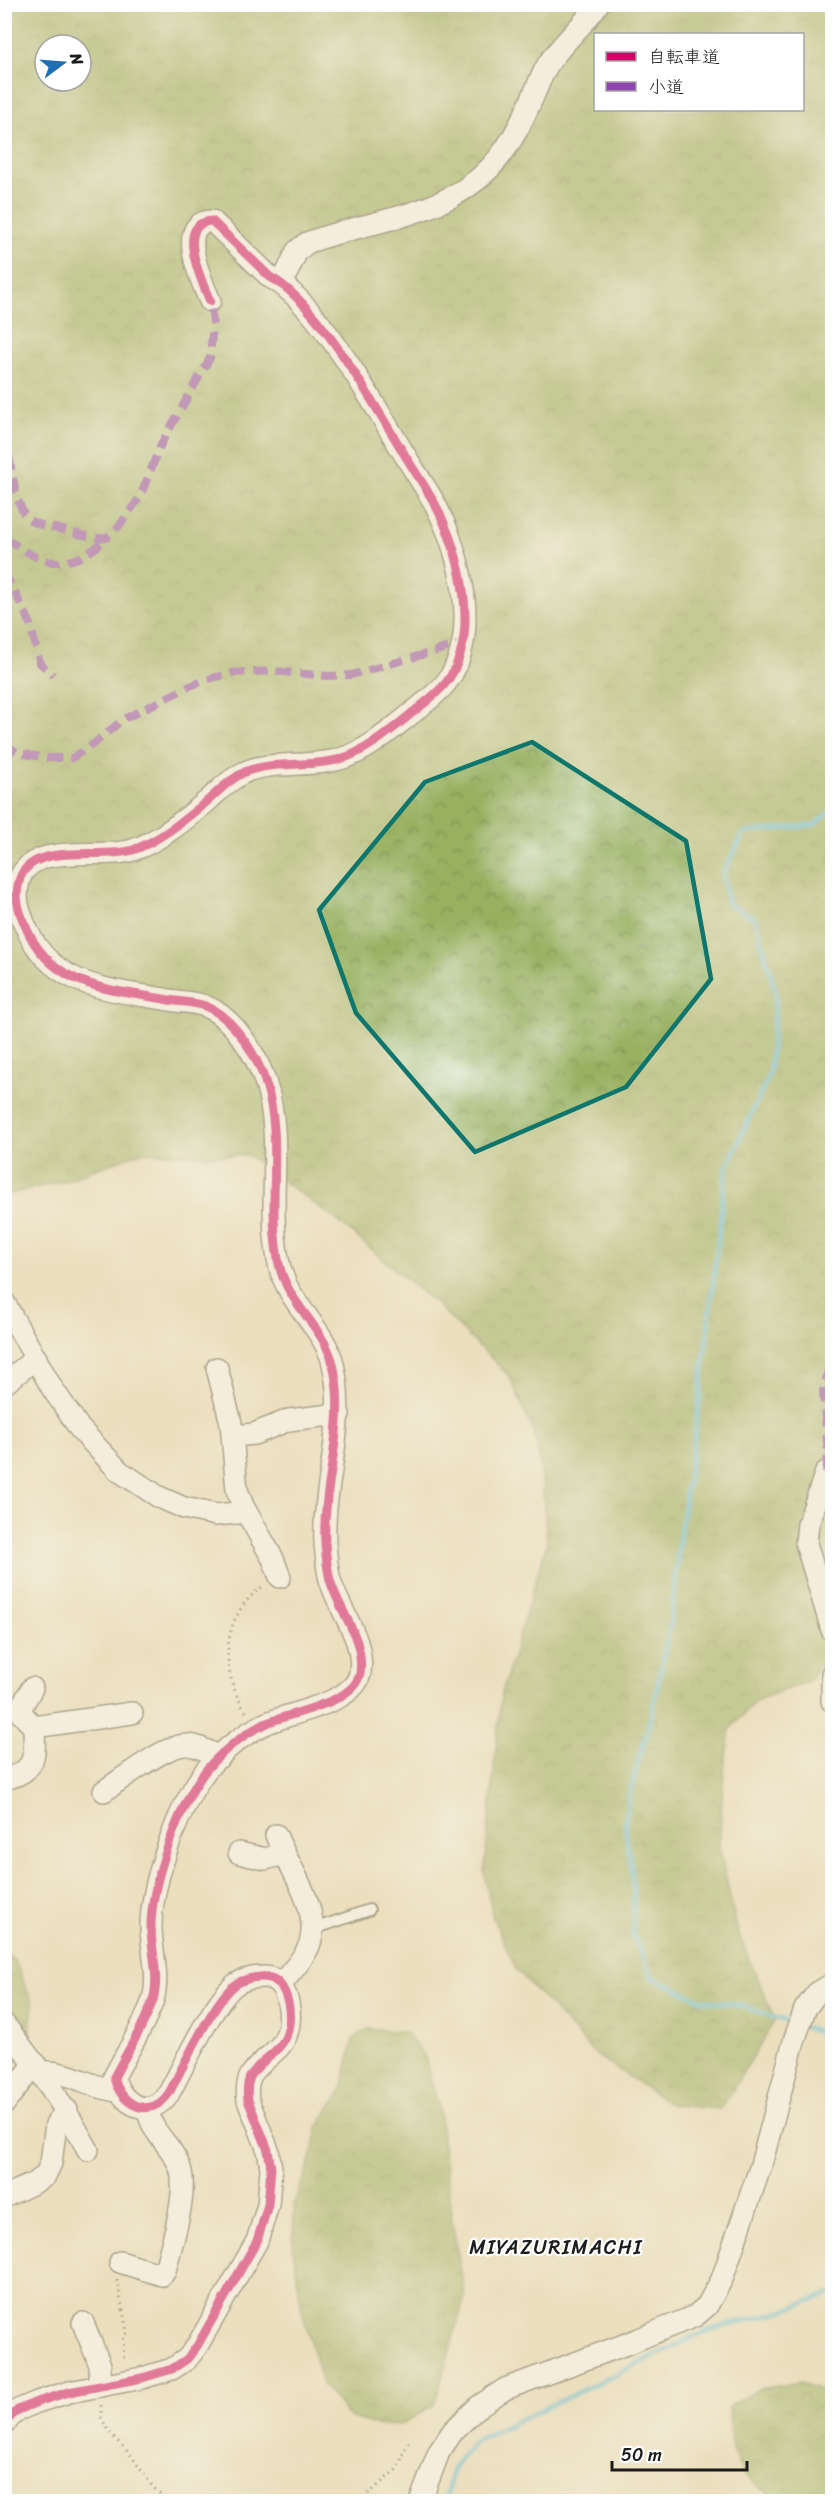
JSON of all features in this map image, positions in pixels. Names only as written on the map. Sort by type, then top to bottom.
[{"type":"street","points":[[282,283],[297,251],[307,243],[386,222],[418,210],[451,197],[480,177],[512,142],[550,61],[585,24],[598,4]]},
{"type":"street","points":[[4,2423],[18,2410],[37,2402],[100,2380],[172,2369],[187,2359],[207,2330],[257,2241],[268,2205],[271,2168],[268,2150],[248,2100],[247,2091],[250,2077],[280,2046],[288,2030],[290,2011],[281,1984],[273,1978],[246,1979],[236,1984],[221,1998],[160,2104],[147,2107],[132,2104],[118,2091],[114,2077],[155,1995],[151,1928],[154,1897],[172,1835],[190,1793],[207,1767],[257,1728],[344,1694],[353,1688],[359,1679],[359,1655],[353,1630],[330,1580],[325,1543],[327,1504],[339,1414],[334,1366],[328,1349],[293,1299],[279,1266],[275,1232],[272,1113],[265,1080],[251,1050],[233,1027],[209,1007],[101,988],[75,980],[51,964],[30,938],[16,904],[20,879],[24,870],[35,861],[58,854],[116,854],[139,848],[183,820],[241,774],[257,767],[308,765],[346,758],[378,739],[446,685],[464,643],[465,614],[462,583],[449,537],[435,506],[343,357],[307,309],[282,283],[270,277],[212,221],[203,221],[194,234],[192,253],[210,301]]},
{"type":"street","points":[[4,1302],[52,1388],[80,1429],[119,1471],[159,1497],[184,1508],[216,1515],[246,1512]]},
{"type":"street","points":[[4,1384],[36,1358]]},
{"type":"street","points":[[217,1368],[233,1436],[237,1490],[246,1512],[273,1558],[280,1577]]},
{"type":"street","points":[[233,1436],[254,1434],[289,1420],[339,1414]]},
{"type":"street","points":[[826,1472],[807,1524],[806,1543],[832,1630]]},
{"type":"street","points":[[832,1674],[832,1701]]},
{"type":"street","points":[[4,1779],[19,1776],[29,1768],[35,1752],[34,1727],[12,1708],[32,1688]]},
{"type":"street","points":[[34,1727],[132,1713]]},
{"type":"street","points":[[104,1791],[146,1763],[171,1749],[184,1745],[194,1746],[220,1757]]},
{"type":"street","points":[[239,1853],[265,1859],[280,1845],[301,1883],[309,1907],[311,1930],[309,1946],[281,1984]]},
{"type":"street","points":[[420,2502],[439,2452],[453,2431],[479,2406],[506,2389],[694,2316],[707,2306],[722,2279],[761,2165],[794,2041],[805,2009],[817,1994],[832,1983]]},
{"type":"street","points":[[4,2024],[67,2110],[88,2150]]},
{"type":"street","points":[[38,2068],[63,2074],[105,2090],[118,2091]]},
{"type":"street","points":[[4,2104],[38,2068]]},
{"type":"street","points":[[120,2262],[162,2276],[177,2221],[182,2188],[179,2164],[154,2130],[147,2107]]},
{"type":"street","points":[[4,2197],[45,2176],[51,2163],[56,2124],[67,2110]]},
{"type":"street","points":[[83,2323],[97,2355],[100,2380]]},
{"type":"lane","points":[[311,1930],[369,1910]]},
{"type":"path","points":[[257,1728],[242,1705],[229,1670],[227,1654],[230,1631],[246,1600],[280,1577]]},
{"type":"path","points":[[120,2262],[115,2266],[128,2332],[123,2340],[124,2369],[100,2380],[101,2417],[105,2426],[130,2454],[152,2486],[168,2502]]},
{"type":"path","points":[[359,2502],[397,2469],[411,2439]]},
{"type":"highlighted area","points":[[532,742],[686,841],[711,979],[626,1087],[475,1152],[356,1013],[319,910],[425,782]]},
{"type":"green space","points":[[4,5],[832,5],[832,1647],[809,1681],[757,1700],[730,1729],[724,1770],[719,1846],[738,1933],[775,2020],[721,2109],[672,2105],[597,2056],[516,1969],[493,1918],[484,1872],[501,1696],[547,1543],[542,1478],[535,1436],[510,1377],[437,1305],[339,1222],[247,1155],[212,1156],[141,1152],[65,1181],[5,1195]]},
{"type":"green space","points":[[5,1954],[15,1961],[33,2004],[29,2038],[14,2064],[5,2067]]},
{"type":"green space","points":[[368,2029],[405,2032],[425,2057],[439,2110],[452,2221],[465,2296],[434,2406],[403,2423],[378,2426],[349,2417],[322,2384],[302,2311],[293,2247],[294,2203],[311,2159],[319,2125],[342,2090],[353,2039]]},
{"type":"green space","points":[[801,2382],[832,2396],[832,2501],[780,2501],[744,2476],[732,2449],[729,2406],[759,2389]]},
{"type":"waterway","points":[[794,2024],[739,2005],[701,2000],[652,1977],[633,1935],[634,1891],[625,1824],[629,1795],[651,1717],[670,1625],[681,1525],[700,1398],[726,1169],[769,1075],[776,993],[755,918],[728,904],[723,873],[744,833],[814,825],[832,811]]},
{"type":"waterway","points":[[803,2027],[832,2037]]},
{"type":"waterway","points":[[445,2502],[452,2471],[473,2442],[709,2330],[774,2314],[832,2293]]},
{"type":"marked path","points":[[4,433],[19,503],[28,519],[43,526],[106,538],[119,526],[140,497],[161,444],[210,358],[213,322],[210,301]]},
{"type":"marked path","points":[[4,540],[38,558],[66,562],[83,556],[106,538]]},
{"type":"marked path","points":[[4,571],[29,620],[40,663],[53,675]]},
{"type":"marked path","points":[[4,743],[18,753],[48,758],[72,758],[95,743],[122,720],[209,679],[231,673],[273,671],[328,676],[351,675],[464,643]]},
{"type":"marked path","points":[[826,1472],[828,1454],[823,1392],[832,1354]]},
{"type":"cycle path","points":[[4,2423],[18,2410],[37,2402],[69,2392],[142,2378],[172,2369],[187,2359],[197,2346],[257,2241],[268,2205],[271,2168],[268,2150],[248,2100],[248,2088],[253,2073],[279,2047],[286,2035],[289,2012],[287,1998],[280,1985],[270,1978],[256,1977],[239,1982],[227,1992],[200,2035],[169,2093],[153,2106],[145,2108],[129,2102],[117,2087],[114,2077],[153,2000],[156,1982],[151,1927],[155,1890],[167,1849],[192,1792],[214,1761],[249,1733],[267,1723],[321,1705],[347,1692],[356,1683],[361,1661],[359,1648],[334,1592],[327,1567],[325,1520],[338,1406],[336,1383],[327,1347],[289,1290],[279,1264],[274,1218],[274,1126],[271,1103],[261,1070],[234,1027],[215,1011],[197,1004],[104,988],[66,974],[50,962],[36,946],[25,925],[19,908],[18,885],[28,867],[39,859],[70,854],[120,853],[143,846],[179,823],[232,779],[253,769],[328,762],[350,756],[369,746],[431,698],[448,680],[458,661],[463,639],[465,616],[459,568],[435,504],[361,382],[325,330],[288,289],[270,277],[212,221],[201,224],[195,231],[193,242],[197,268],[210,301]]},
{"type":"district","name":"MIYAZURIMACHI","points":[[556,2247]]}]
